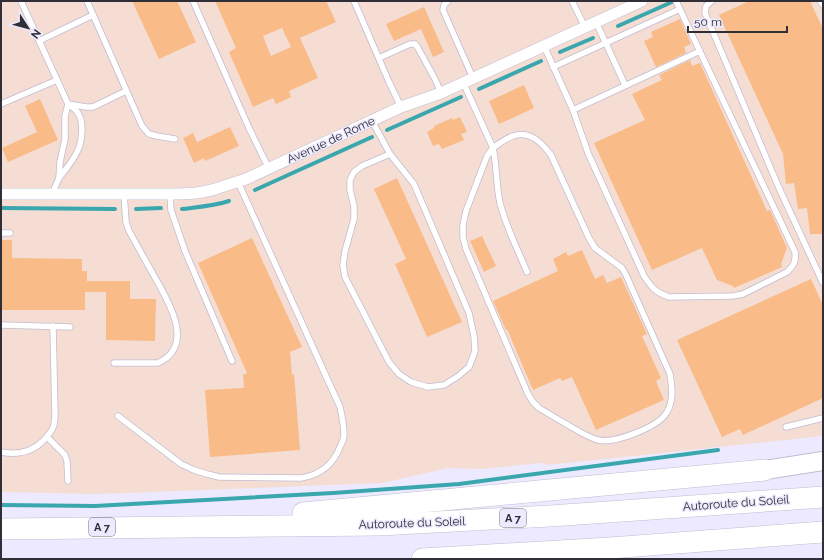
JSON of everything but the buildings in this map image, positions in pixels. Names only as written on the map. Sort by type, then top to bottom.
[{"type":"highway","points":[[203,526],[300,514],[765,470]]},
{"type":"highway","name":"Autoroute du Soleil","points":[[1,529],[379,525],[550,516],[823,497]]},
{"type":"highway","points":[[422,559],[618,548],[823,532]]},
{"type":"main road","points":[[765,470],[823,461]]},
{"type":"main road","points":[[765,470],[823,466]]},
{"type":"street","name":"Avenue de Rome","points":[[1,194],[170,194],[196,193],[212,190],[238,182],[269,169],[401,107],[441,93],[642,1]]},
{"type":"lane","points":[[21,1],[68,104],[80,116],[82,125],[81,140],[77,152],[59,178],[52,194]]},
{"type":"lane","points":[[87,1],[142,126],[149,134],[175,139]]},
{"type":"lane","points":[[193,1],[249,128],[269,169]]},
{"type":"lane","points":[[354,1],[401,107]]},
{"type":"lane","points":[[448,1],[444,5],[443,10],[494,148],[500,201],[504,216],[527,272]]},
{"type":"lane","points":[[572,1],[585,27]]},
{"type":"lane","points":[[544,46],[573,110],[588,153],[644,276],[652,288],[660,294],[669,297],[733,296],[743,294],[787,272],[793,266],[795,259],[794,252],[676,1]]},
{"type":"lane","points":[[712,1],[706,6],[705,13],[779,188],[823,283]]},
{"type":"lane","points":[[820,1],[823,5]]},
{"type":"lane","points":[[553,67],[680,9]]},
{"type":"lane","points":[[40,41],[93,15]]},
{"type":"lane","points":[[596,22],[625,86]]},
{"type":"lane","points":[[379,58],[410,44],[415,44],[436,79],[441,93]]},
{"type":"lane","points":[[573,110],[700,51]]},
{"type":"lane","points":[[1,104],[57,80]]},
{"type":"lane","points":[[68,104],[93,107],[126,91]]},
{"type":"lane","points":[[59,178],[60,162],[65,139],[65,116],[68,104]]},
{"type":"lane","points":[[372,121],[390,154],[414,184],[469,313],[474,336],[475,351],[468,367],[457,377],[444,385],[428,388],[411,382],[399,374],[388,362],[345,277],[343,265],[345,251],[354,219],[354,206],[350,190],[350,180],[354,172],[362,166],[390,154]]},
{"type":"lane","points":[[524,135],[533,137],[543,145],[551,155],[589,238],[596,248],[622,268],[670,374],[672,398],[667,413],[659,421],[630,435],[614,440],[601,441],[588,438],[539,408],[532,402],[466,249],[463,237],[463,225],[466,211],[486,156],[494,148],[513,136],[524,135]]},
{"type":"lane","points":[[118,416],[181,464],[194,470],[219,477],[301,478],[310,476],[330,464],[338,453],[344,437],[340,407],[238,182]]},
{"type":"lane","points":[[114,362],[158,363],[164,360],[171,353],[176,344],[178,332],[169,302],[129,231],[126,222],[124,194]]},
{"type":"lane","points":[[170,194],[171,210],[185,251],[232,361]]},
{"type":"lane","points":[[1,233],[10,233]]},
{"type":"lane","points":[[1,325],[70,327]]},
{"type":"lane","points":[[1,452],[9,454],[23,453],[36,448],[47,437],[53,426],[55,416],[54,326]]},
{"type":"lane","points":[[786,427],[823,418]]},
{"type":"lane","points":[[47,437],[65,455],[67,461],[68,481]]},
{"type":"shaded area","points":[[1,1],[823,1],[823,436],[548,465],[542,463],[481,469],[448,468],[382,483],[98,494],[1,492]]},
{"type":"waterway","points":[[618,26],[672,2]]},
{"type":"waterway","points":[[560,52],[593,38]]},
{"type":"waterway","points":[[479,89],[541,61]]},
{"type":"waterway","points":[[387,130],[461,97]]},
{"type":"waterway","points":[[255,190],[372,137]]},
{"type":"waterway","points":[[182,209],[229,201]]},
{"type":"waterway","points":[[1,208],[115,209]]},
{"type":"waterway","points":[[136,209],[161,208]]},
{"type":"waterway","points":[[1,505],[95,506],[333,493],[459,484],[718,450]]}]
